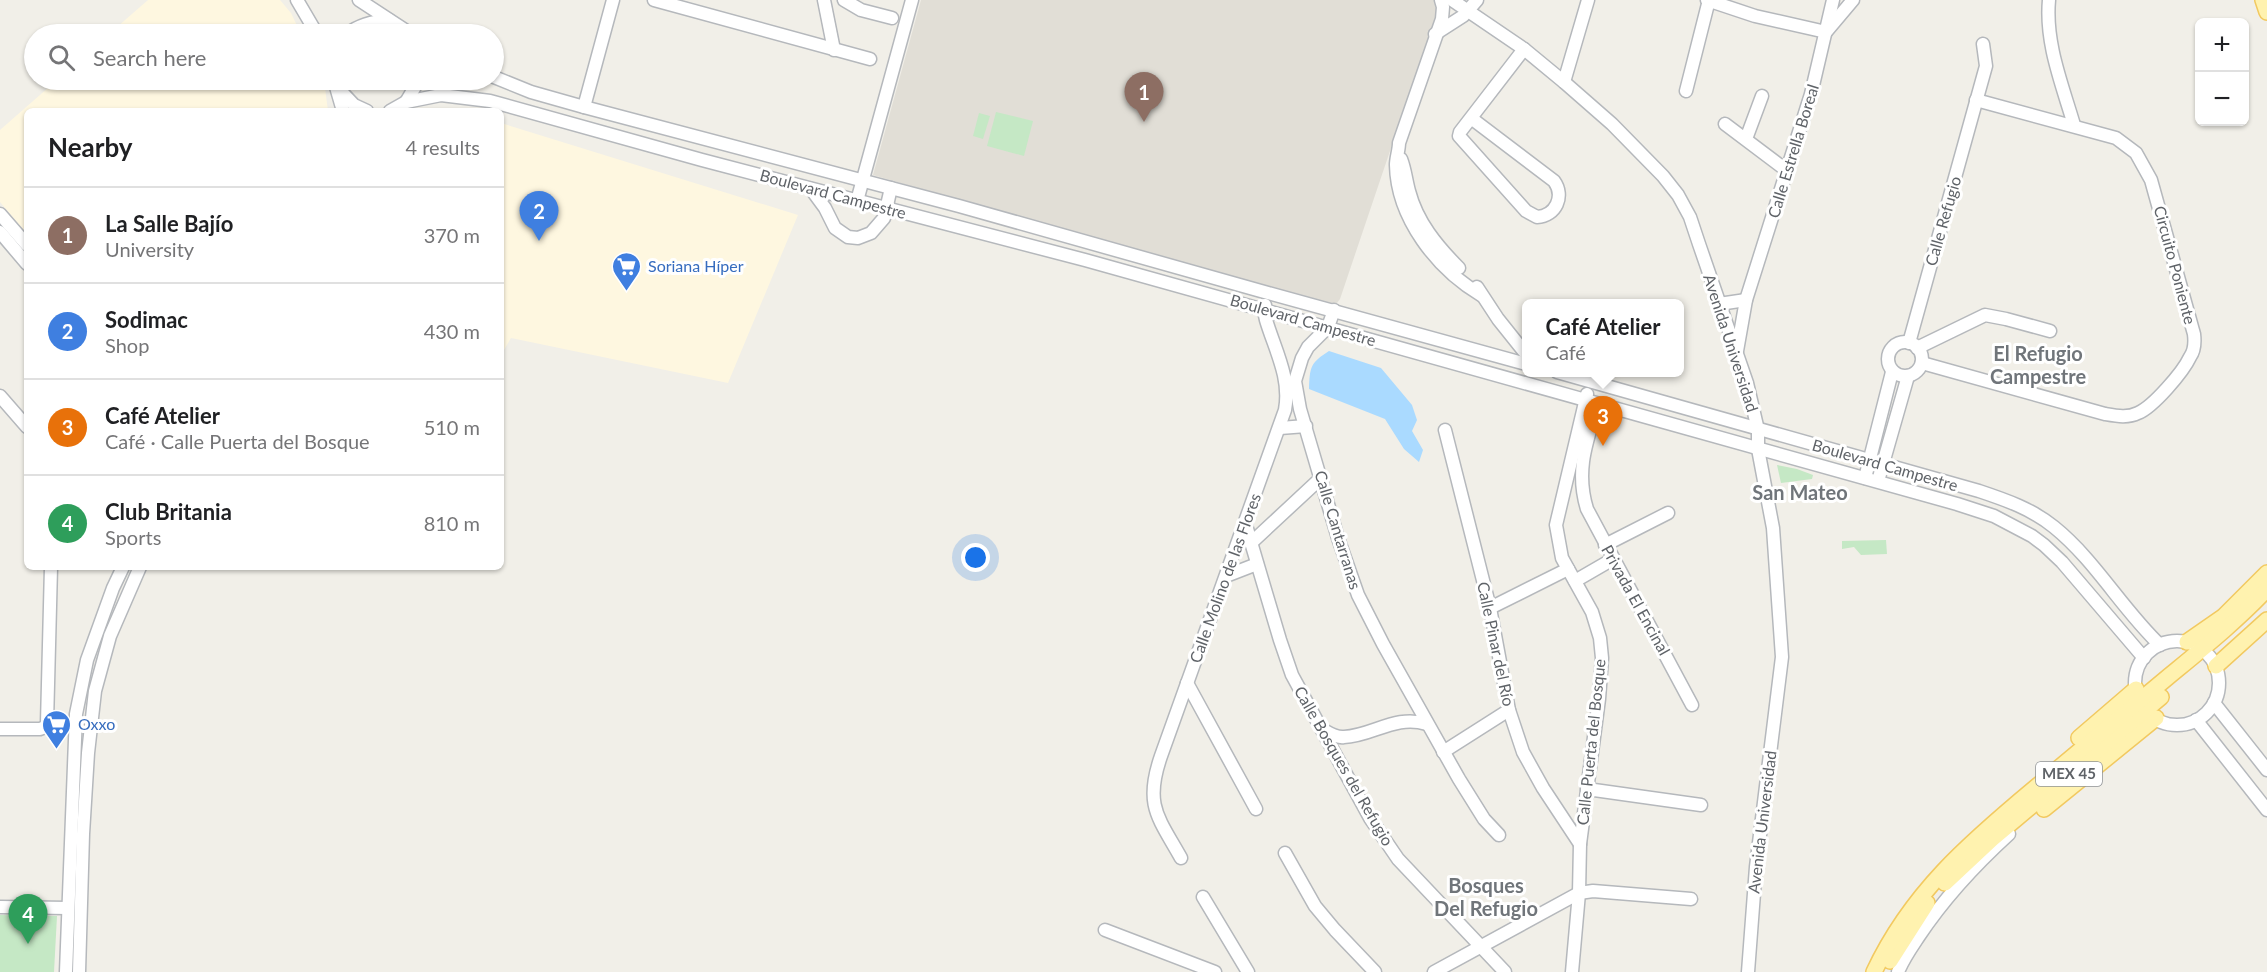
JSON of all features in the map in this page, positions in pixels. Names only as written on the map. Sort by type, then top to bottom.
[{"type":"main road","points":[[2264,0],[2267,12]]},
{"type":"main road","points":[[2187,642],[2223,617],[2267,573]]},
{"type":"main road","name":"MEX 45","points":[[2209,657],[2267,589]]},
{"type":"main road","name":"MEX 45","points":[[1874,972],[1903,918],[1922,892],[1943,870],[2144,704],[2209,657],[2267,603]]},
{"type":"main road","points":[[2209,657],[2267,620]]},
{"type":"main road","points":[[1990,833],[2011,832],[2031,819],[2144,704]]},
{"type":"main road","points":[[1990,833],[2010,798],[2144,704]]},
{"type":"main road","name":"MEX 45","points":[[1885,972],[1929,900],[1990,833]]},
{"type":"street","points":[[297,0],[311,24]]},
{"type":"street","points":[[359,0],[395,24]]},
{"type":"street","points":[[584,107],[613,0]]},
{"type":"street","points":[[654,0],[870,59]]},
{"type":"street","points":[[824,0],[834,50]]},
{"type":"street","points":[[844,0],[861,10],[892,18]]},
{"type":"street","points":[[857,201],[912,0]]},
{"type":"street","points":[[1441,0],[1442,19],[1402,132],[1396,159],[1401,196],[1410,221],[1438,260],[1481,295],[1522,357]]},
{"type":"street","name":"Avenida Universidad","points":[[1452,0],[1473,5],[1612,124],[1664,176],[1690,217],[1747,384],[1758,430],[1758,449],[1773,528],[1782,657],[1756,867],[1748,972]]},
{"type":"street","points":[[1564,82],[1588,0]]},
{"type":"street","points":[[1686,91],[1708,0],[1755,16],[1826,32],[1853,0]]},
{"type":"street","name":"Calle Estrella Boreal","points":[[1736,353],[1746,300],[1811,94],[1833,0]]},
{"type":"street","points":[[2049,0],[2048,28],[2052,51],[2074,125]]},
{"type":"street","points":[[1436,34],[1453,24],[1473,5]]},
{"type":"street","points":[[368,24],[389,20]]},
{"type":"street","name":"Calle Refugio","points":[[1913,345],[1986,66],[1983,44]]},
{"type":"street","points":[[1471,118],[1554,181],[1559,188],[1558,203],[1549,214],[1538,217],[1526,211],[1460,138],[1460,132],[1524,49]]},
{"type":"street","name":"Boulevard Campestre","points":[[504,82],[584,107],[891,188],[1522,361]]},
{"type":"street","points":[[338,90],[342,108]]},
{"type":"street","points":[[341,90],[354,105],[360,108]]},
{"type":"street","points":[[397,107],[411,90]]},
{"type":"street","name":"Boulevard Campestre","points":[[397,107],[441,94],[490,101],[1328,327],[1994,516],[2032,536],[2062,562],[2144,658]]},
{"type":"street","points":[[1746,139],[1762,96]]},
{"type":"street","name":"Circuito Poniente","points":[[1922,363],[2105,414],[2122,416],[2141,412],[2149,406],[2191,357],[2195,345],[2194,334],[2151,180],[2146,167],[2136,153],[2122,142],[2074,125],[1977,100]]},
{"type":"street","points":[[1725,124],[1786,170]]},
{"type":"street","points":[[811,189],[825,208],[835,228],[848,237],[858,238],[871,233],[884,218],[891,188]]},
{"type":"street","points":[[0,214],[24,242]]},
{"type":"street","points":[[0,232],[24,260]]},
{"type":"street","name":"Calle Molino de las Flores","points":[[1181,858],[1160,820],[1154,803],[1152,787],[1158,764],[1280,428],[1287,398],[1286,383],[1264,311],[1268,293]]},
{"type":"street","points":[[1719,304],[1746,300]]},
{"type":"street","name":"Calle Cantarranas","points":[[1334,310],[1328,327],[1308,348],[1302,358],[1296,375],[1296,388],[1349,573],[1383,644],[1443,752],[1484,819],[1499,835]]},
{"type":"street","points":[[1871,480],[1870,461],[1892,372],[1887,360],[1888,353],[1897,344],[1913,345],[1985,315],[2050,331]]},
{"type":"street","points":[[1892,372],[1899,376],[1908,376],[1917,372],[1922,363],[1920,352],[1913,345]]},
{"type":"street","points":[[1871,480],[1882,464],[1908,376]]},
{"type":"street","points":[[1530,377],[1533,385]]},
{"type":"street","name":"Boulevard Campestre","points":[[1574,377],[1979,491],[2012,503],[2036,514],[2070,542],[2160,645]]},
{"type":"street","name":"Calle Puerta del Bosque","points":[[1582,494],[1581,466],[1592,402],[1590,382]]},
{"type":"street","points":[[0,396],[24,424]]},
{"type":"street","name":"Calle Puerta del Bosque","points":[[1572,972],[1579,893],[1580,844],[1602,658],[1600,638],[1592,612],[1562,558],[1556,525],[1562,495],[1592,402]]},
{"type":"street","points":[[1280,428],[1306,426]]},
{"type":"street","name":"Calle Pinar del Río","points":[[1445,430],[1491,608],[1509,710],[1523,752],[1543,788],[1580,844]]},
{"type":"street","points":[[1251,543],[1322,477]]},
{"type":"street","points":[[1562,495],[1582,494]]},
{"type":"street","name":"Privada El Encinal","points":[[1582,494],[1594,525],[1692,705]]},
{"type":"street","points":[[1605,545],[1668,513]]},
{"type":"street","name":"Calle Bosques del Refugio","points":[[1245,522],[1292,675],[1370,818],[1398,859],[1505,972]]},
{"type":"street","points":[[1575,581],[1613,559]]},
{"type":"street","points":[[1226,576],[1257,564]]},
{"type":"street","points":[[1491,608],[1568,569]]},
{"type":"street","points":[[0,729],[45,727],[48,714],[51,570]]},
{"type":"street","points":[[66,972],[76,714],[90,650],[122,570]]},
{"type":"street","points":[[79,972],[83,823],[93,700],[100,664],[139,570]]},
{"type":"street","points":[[2173,641],[2187,642],[2209,657],[2219,685],[2214,703],[2206,713],[2196,720],[2176,724],[2144,704],[2138,670],[2144,658],[2160,645],[2173,641]]},
{"type":"street","points":[[1187,683],[1256,809]]},
{"type":"street","points":[[1402,722],[1409,713],[1413,699]]},
{"type":"street","points":[[2214,703],[2267,770]]},
{"type":"street","points":[[1443,752],[1509,710]]},
{"type":"street","points":[[2196,720],[2267,810]]},
{"type":"street","points":[[1320,727],[1333,736],[1344,738],[1402,722],[1415,721],[1427,724]]},
{"type":"street","points":[[1587,789],[1701,805]]},
{"type":"street","points":[[1898,972],[1902,961],[1940,904],[1984,856],[2011,832]]},
{"type":"street","points":[[1285,853],[1315,906],[1375,972]]},
{"type":"street","points":[[1434,972],[1579,893],[1593,891],[1691,899]]},
{"type":"street","points":[[1203,897],[1248,972]]},
{"type":"street","points":[[0,907],[68,908]]},
{"type":"street","points":[[1105,930],[1215,972]]},
{"type":"shaded area","points":[[148,0],[280,0],[291,13],[296,24],[120,24]]},
{"type":"shaded area","points":[[921,0],[1441,0],[1340,299],[1333,308],[873,175]]},
{"type":"shaded area","points":[[46,90],[325,90],[328,108],[25,108]]},
{"type":"shaded area","points":[[24,109],[24,230],[0,202],[0,130]]},
{"type":"shaded area","points":[[504,124],[798,215],[728,383],[511,338],[504,350]]},
{"type":"green space","points":[[996,112],[1033,121],[1024,156],[987,146]]},
{"type":"green space","points":[[979,113],[990,116],[983,139],[973,136]]},
{"type":"green space","points":[[1777,465],[1813,475],[1812,479],[1781,483]]},
{"type":"green space","points":[[1886,540],[1887,554],[1861,555],[1854,547],[1842,549],[1842,541]]},
{"type":"green space","points":[[0,915],[57,916],[54,972],[0,972]]},
{"type":"water","points":[[1329,351],[1381,368],[1412,405],[1417,420],[1412,431],[1423,450],[1419,462],[1404,449],[1385,419],[1309,389],[1312,366]]},
{"type":"place","name":"La Salle Bajío","points":[[1144,122]]},
{"type":"place","name":"Sodimac","points":[[539,241]]},
{"type":"place","name":"Soriana Híper","points":[[627,292]]},
{"type":"place","name":"Café Atelier","points":[[1603,446]]},
{"type":"place","name":"Oxxo","points":[[57,750]]},
{"type":"place","name":"Club Britania","points":[[28,944]]},
{"type":"district","name":"El Refugio Campestre","points":[[2038,366]]},
{"type":"district","name":"San Mateo","points":[[1800,493]]},
{"type":"district","name":"Bosques Del Refugio","points":[[1486,898]]}]
